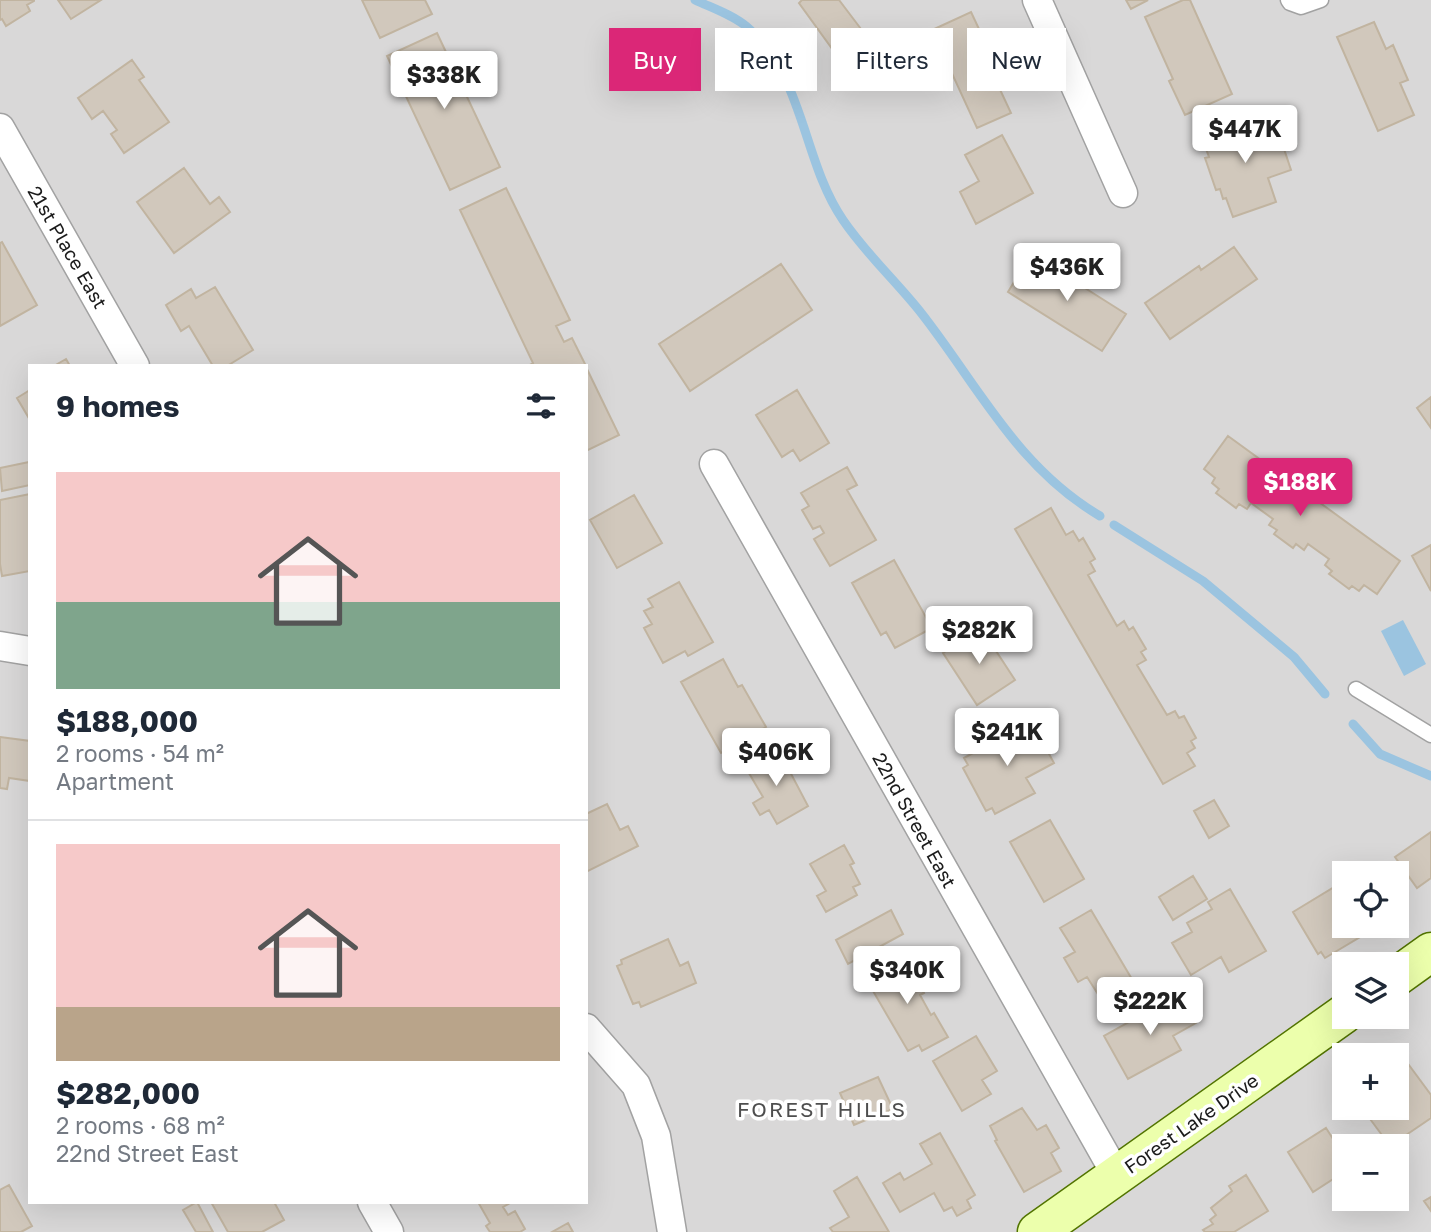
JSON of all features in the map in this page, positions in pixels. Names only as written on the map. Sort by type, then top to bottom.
[{"type":"street","points":[[1037,0],[1123,193]]},
{"type":"street","name":"21st Place East","points":[[0,128],[134,364]]},
{"type":"street","name":"22nd Street East","points":[[714,464],[1117,1176]]},
{"type":"street","points":[[0,646],[28,651]]},
{"type":"street","points":[[1409,968],[1431,952]]},
{"type":"street","name":"Forest Lake Drive","points":[[1037,1232],[1332,1023]]},
{"type":"street","points":[[588,1030],[636,1085],[656,1136],[672,1232]]},
{"type":"street","points":[[373,1204],[389,1232]]},
{"type":"lane","points":[[1289,0],[1301,7],[1321,0]]},
{"type":"lane","points":[[1356,689],[1431,735]]},
{"type":"shaded area","points":[[0,0],[1431,0],[1431,1232],[0,1232]]},
{"type":"water","points":[[1403,620],[1426,664],[1404,676],[1381,631]]},
{"type":"building","points":[[0,0],[34,1],[27,5],[30,11],[6,26],[2,19],[0,20]]},
{"type":"building","points":[[58,0],[101,0],[71,19]]},
{"type":"building","points":[[362,0],[425,0],[432,14],[380,38]]},
{"type":"building","points":[[802,0],[839,0],[860,28],[831,28],[831,47],[799,3]]},
{"type":"building","points":[[1126,0],[1148,0],[1131,9]]},
{"type":"building","points":[[1183,0],[1190,0],[1232,94],[1185,115],[1169,81],[1173,79],[1145,17]]},
{"type":"building","points":[[971,12],[979,28],[967,28],[967,91],[1001,91],[1011,113],[977,128],[953,76],[953,28],[936,28]]},
{"type":"building","points":[[1374,22],[1386,49],[1393,45],[1408,80],[1400,83],[1414,115],[1378,131],[1337,37]]},
{"type":"building","points":[[437,33],[500,167],[450,190],[387,56]]},
{"type":"building","points":[[132,60],[144,77],[139,80],[169,122],[124,153],[111,134],[117,130],[103,111],[92,119],[78,98]]},
{"type":"building","points":[[1246,118],[1254,140],[1278,131],[1291,170],[1268,178],[1276,202],[1233,217],[1226,198],[1223,199],[1220,189],[1216,190],[1205,158],[1209,157],[1204,132]]},
{"type":"building","points":[[1002,135],[1033,193],[976,224],[960,192],[979,181],[965,155]]},
{"type":"building","points":[[184,168],[210,204],[219,197],[230,212],[174,253],[137,202]]},
{"type":"building","points":[[506,188],[570,320],[556,326],[564,342],[572,338],[585,364],[531,364],[460,210]]},
{"type":"building","points":[[2,242],[37,305],[0,326],[0,243]]},
{"type":"building","points":[[1234,247],[1257,279],[1170,339],[1145,303],[1199,266],[1201,270]]},
{"type":"building","points":[[1031,254],[1126,314],[1102,351],[1008,292]]},
{"type":"building","points":[[781,264],[812,310],[690,391],[659,344]]},
{"type":"building","points":[[215,287],[253,350],[230,364],[212,364],[189,326],[181,331],[166,305],[191,289],[196,298]]},
{"type":"building","points":[[588,371],[619,435],[588,450]]},
{"type":"building","points":[[797,390],[829,443],[800,461],[793,450],[782,457],[756,415]]},
{"type":"building","points":[[28,391],[28,417],[17,398]]},
{"type":"building","points":[[1431,397],[1431,428],[1417,408]]},
{"type":"building","points":[[1228,436],[1400,561],[1377,594],[1364,585],[1359,591],[1352,586],[1349,589],[1329,574],[1332,571],[1325,565],[1329,559],[1308,544],[1304,550],[1296,544],[1293,548],[1274,534],[1277,530],[1269,525],[1273,519],[1251,503],[1247,509],[1239,504],[1236,508],[1216,493],[1219,489],[1212,483],[1215,478],[1204,469]]},
{"type":"building","points":[[28,462],[28,485],[2,491],[0,468]]},
{"type":"building","points":[[847,467],[857,485],[847,490],[876,540],[830,566],[814,539],[824,533],[820,526],[813,529],[802,510],[809,506],[801,493]]},
{"type":"building","points":[[28,494],[28,571],[2,576],[0,500]]},
{"type":"building","points":[[634,495],[662,543],[617,568],[590,520]]},
{"type":"building","points":[[1051,508],[1066,535],[1073,531],[1079,541],[1083,538],[1095,559],[1090,562],[1095,571],[1088,575],[1117,626],[1124,621],[1129,630],[1133,627],[1146,649],[1141,652],[1146,660],[1137,665],[1167,715],[1175,711],[1179,718],[1184,716],[1196,738],[1191,741],[1195,748],[1187,753],[1195,766],[1163,784],[1015,529]]},
{"type":"building","points":[[1431,545],[1431,591],[1412,556]]},
{"type":"building","points":[[894,560],[932,628],[895,648],[886,632],[881,635],[852,583]]},
{"type":"building","points":[[679,582],[713,642],[688,656],[685,651],[663,663],[644,628],[652,624],[644,611],[653,607],[648,599]]},
{"type":"building","points":[[981,628],[1015,680],[977,705],[943,653]]},
{"type":"building","points":[[723,659],[738,687],[742,685],[766,727],[721,753],[681,682]]},
{"type":"building","points":[[1031,721],[1054,763],[1026,778],[1035,793],[995,814],[992,808],[986,811],[963,768],[968,765],[964,758]]},
{"type":"building","points":[[0,737],[28,741],[28,781],[9,778],[7,789],[0,788]]},
{"type":"building","points":[[778,749],[808,806],[777,824],[769,810],[760,815],[753,803],[763,797],[746,768]]},
{"type":"building","points":[[1214,800],[1229,826],[1209,838],[1194,811]]},
{"type":"building","points":[[607,804],[620,830],[628,826],[638,846],[588,871],[588,813]]},
{"type":"building","points":[[1050,820],[1084,879],[1044,902],[1010,842]]},
{"type":"building","points":[[1431,832],[1431,878],[1417,888],[1409,877],[1409,861],[1398,861],[1395,857]]},
{"type":"building","points":[[844,845],[854,863],[850,865],[860,884],[853,887],[857,895],[826,912],[817,896],[826,891],[810,864]]},
{"type":"building","points":[[1193,876],[1207,899],[1173,920],[1159,897]]},
{"type":"building","points":[[1332,888],[1332,938],[1358,938],[1325,958],[1321,952],[1318,954],[1293,912]]},
{"type":"building","points":[[1230,889],[1266,951],[1229,972],[1221,957],[1191,975],[1172,943],[1192,932],[1187,923],[1212,909],[1208,902]]},
{"type":"building","points":[[891,910],[903,934],[848,964],[836,940]]},
{"type":"building","points":[[1091,910],[1133,981],[1101,999],[1087,977],[1078,982],[1064,958],[1075,952],[1060,928]]},
{"type":"building","points":[[668,939],[680,966],[688,962],[696,983],[641,1007],[639,1002],[633,1004],[617,966],[622,964],[621,960]]},
{"type":"building","points":[[905,958],[924,993],[920,995],[948,1037],[922,1051],[919,1045],[908,1051],[866,979]]},
{"type":"building","points":[[1179,994],[1196,1023],[1173,1036],[1181,1050],[1128,1079],[1104,1036]]},
{"type":"building","points":[[976,1036],[997,1071],[982,1080],[991,1094],[962,1111],[933,1061]]},
{"type":"building","points":[[1409,1065],[1431,1095],[1431,1118],[1408,1134],[1381,1134],[1371,1120],[1409,1120]]},
{"type":"building","points":[[878,1077],[893,1109],[854,1125],[840,1093]]},
{"type":"building","points":[[1022,1108],[1037,1130],[1046,1125],[1059,1148],[1051,1153],[1061,1171],[1024,1192],[995,1141],[997,1140],[990,1126]]},
{"type":"building","points":[[1326,1128],[1332,1137],[1332,1180],[1313,1192],[1288,1152]]},
{"type":"building","points":[[940,1133],[975,1195],[967,1200],[971,1208],[957,1216],[952,1207],[944,1211],[934,1193],[900,1212],[883,1183],[900,1173],[904,1180],[932,1164],[920,1144]]},
{"type":"building","points":[[1246,1175],[1268,1211],[1234,1232],[1205,1232],[1203,1230],[1213,1224],[1210,1220],[1216,1215],[1211,1208],[1232,1191],[1229,1186]]},
{"type":"building","points":[[857,1177],[889,1232],[833,1232],[830,1228],[849,1217],[834,1191]]},
{"type":"building","points":[[9,1185],[32,1226],[21,1232],[0,1232],[0,1190]]},
{"type":"building","points":[[1431,1197],[1431,1211],[1424,1201]]},
{"type":"building","points":[[198,1204],[213,1232],[196,1232],[183,1210]]},
{"type":"building","points":[[212,1204],[275,1204],[284,1220],[262,1232],[228,1232]]},
{"type":"building","points":[[479,1204],[508,1204],[503,1207],[508,1215],[515,1211],[525,1229],[520,1232],[490,1232],[486,1226],[490,1223]]},
{"type":"building","points":[[568,1223],[573,1232],[552,1232]]},
{"type":"waterway","points":[[695,0],[729,15],[747,27],[766,47],[792,94],[829,197],[843,220],[922,314],[1022,450],[1045,474],[1100,516]]},
{"type":"waterway","points":[[1114,525],[1203,581],[1294,657],[1325,694]]},
{"type":"waterway","points":[[1353,724],[1380,754],[1431,776]]},
{"type":"district","name":"FOREST HILLS","points":[[822,1109]]}]
